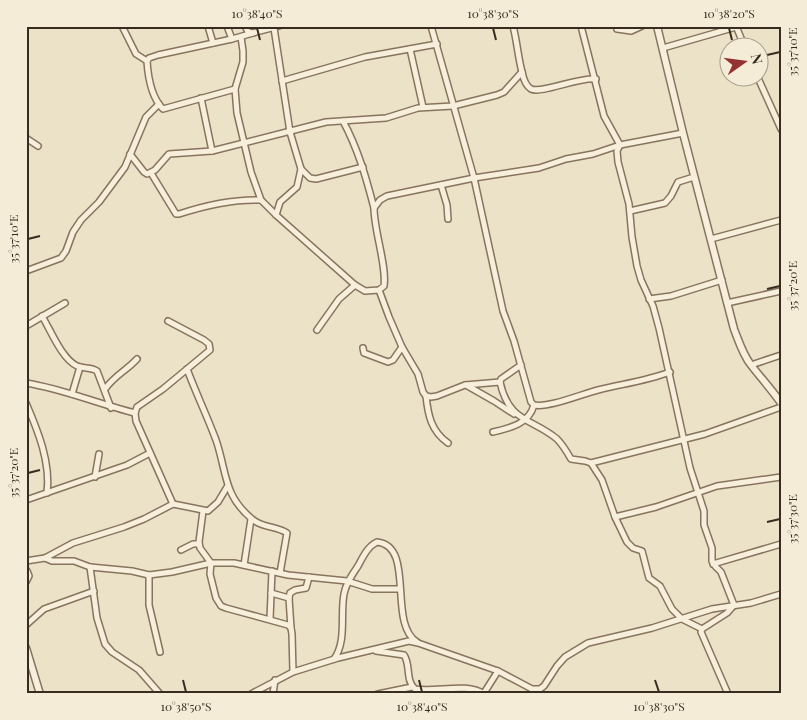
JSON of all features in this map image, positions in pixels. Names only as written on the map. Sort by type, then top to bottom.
[{"type":"street","points":[[122,26],[136,54],[146,61],[150,82],[163,109],[235,89]]},
{"type":"street","points":[[208,26],[213,43]]},
{"type":"street","points":[[227,26],[232,39]]},
{"type":"street","points":[[245,26],[248,32],[253,33]]},
{"type":"street","points":[[431,26],[474,178],[503,311],[534,405],[530,415],[524,421],[513,427],[493,432]]},
{"type":"street","points":[[513,26],[522,72],[528,86],[536,90],[584,78],[596,79]]},
{"type":"street","points":[[581,26],[604,116],[620,144],[617,154],[618,162],[630,211],[637,266],[655,313],[670,372],[690,468],[704,511],[704,525],[712,548],[713,564],[723,576],[734,605]]},
{"type":"street","points":[[617,29],[631,30],[642,26]]},
{"type":"street","points":[[657,26],[734,329],[742,351],[781,403]]},
{"type":"street","points":[[146,61],[158,55],[241,37],[276,27],[290,132],[302,169],[310,178],[316,179],[363,166]]},
{"type":"street","points":[[663,48],[736,27]]},
{"type":"street","points":[[241,37],[243,62],[235,89],[237,113],[254,184],[261,200],[355,285],[365,291],[379,290],[384,286],[385,281],[374,208],[363,166],[343,120]]},
{"type":"street","points":[[282,81],[365,58],[436,44]]},
{"type":"street","points":[[410,49],[423,107]]},
{"type":"street","points":[[150,174],[169,154],[212,151],[326,122],[386,118],[411,109],[453,106],[498,95],[504,92],[522,72]]},
{"type":"street","points":[[763,88],[781,129]]},
{"type":"street","points":[[201,98],[212,151]]},
{"type":"street","points":[[26,271],[61,258],[66,251],[73,232],[125,167],[146,116],[159,104]]},
{"type":"street","points":[[374,208],[380,200],[387,196],[474,178],[539,168],[566,159],[593,154],[620,144],[683,133]]},
{"type":"street","points":[[26,138],[38,146]]},
{"type":"street","points":[[130,154],[144,172],[150,174],[176,214],[226,201],[242,199],[261,200]]},
{"type":"street","points":[[276,215],[280,202],[297,187],[302,169]]},
{"type":"street","points":[[630,211],[665,203],[678,182],[694,177]]},
{"type":"street","points":[[441,185],[447,205],[448,219]]},
{"type":"street","points":[[711,239],[781,220]]},
{"type":"street","points":[[649,299],[678,294],[722,280]]},
{"type":"street","points":[[317,330],[339,299],[355,285]]},
{"type":"street","points":[[379,290],[402,347],[416,369],[426,396],[432,427],[448,443]]},
{"type":"street","points":[[727,303],[781,291]]},
{"type":"street","points":[[26,326],[65,303]]},
{"type":"street","points":[[42,316],[72,363],[97,371],[111,408]]},
{"type":"street","points":[[168,320],[196,334],[210,347],[209,352],[137,407],[134,413],[174,504]]},
{"type":"street","points":[[363,348],[364,353],[367,355],[388,362],[393,360],[402,347]]},
{"type":"street","points":[[751,365],[781,355]]},
{"type":"street","points":[[104,389],[113,377],[128,368],[137,359]]},
{"type":"street","points":[[426,396],[437,396],[465,385],[500,382],[521,364]]},
{"type":"street","points":[[72,394],[80,367]]},
{"type":"street","points":[[187,369],[216,442],[227,487],[233,498],[251,519],[267,527],[287,533],[280,573]]},
{"type":"street","points":[[534,405],[546,405],[670,372]]},
{"type":"street","points":[[500,382],[514,413],[513,427]]},
{"type":"street","points":[[26,384],[57,389],[111,408],[134,413]]},
{"type":"street","points":[[465,385],[556,438],[573,460],[591,463],[684,439],[781,408]]},
{"type":"street","points":[[26,403],[41,445],[48,473],[47,493]]},
{"type":"street","points":[[26,500],[127,465],[150,453]]},
{"type":"street","points":[[95,477],[99,454]]},
{"type":"street","points":[[591,463],[602,480],[615,518],[630,546],[642,551],[650,579],[660,586],[672,609],[682,619],[702,629]]},
{"type":"street","points":[[615,518],[723,485],[781,477]]},
{"type":"street","points":[[26,582],[30,576],[27,571],[26,561],[45,558],[73,543],[124,527],[174,504],[203,512],[212,509],[227,487]]},
{"type":"street","points":[[203,512],[199,544],[211,563],[212,587],[221,606],[247,615],[283,623],[291,628]]},
{"type":"street","points":[[244,565],[251,519]]},
{"type":"street","points":[[334,660],[340,648],[342,610],[347,581],[371,545],[377,542],[382,542],[394,553],[398,560],[400,568],[399,589],[407,632],[418,642]]},
{"type":"street","points":[[181,550],[199,544]]},
{"type":"street","points":[[713,564],[781,544]]},
{"type":"street","points":[[45,558],[52,561],[74,561],[90,567],[132,571],[149,575],[224,562],[280,573],[347,581],[372,588],[399,589]]},
{"type":"street","points":[[90,567],[97,618],[105,644],[112,652],[139,670],[160,694]]},
{"type":"street","points":[[270,620],[272,571]]},
{"type":"street","points":[[149,575],[149,605],[160,652]]},
{"type":"street","points":[[293,672],[289,598],[292,591],[306,588],[310,577]]},
{"type":"street","points":[[26,625],[44,609],[94,592]]},
{"type":"street","points":[[271,593],[289,598]]},
{"type":"street","points":[[252,694],[293,672],[409,641],[418,642],[498,671],[538,692],[565,657],[588,642],[644,630],[712,609],[750,603],[781,594]]},
{"type":"street","points":[[702,629],[727,613],[734,605]]},
{"type":"street","points":[[690,616],[694,625]]},
{"type":"street","points":[[702,629],[701,632],[705,643],[728,694]]},
{"type":"street","points":[[26,648],[40,694]]},
{"type":"street","points":[[373,651],[404,655],[412,687]]},
{"type":"street","points":[[378,694],[412,687],[419,690],[469,689],[479,690],[484,694],[498,671]]},
{"type":"street","points":[[274,694],[275,680]]}]
